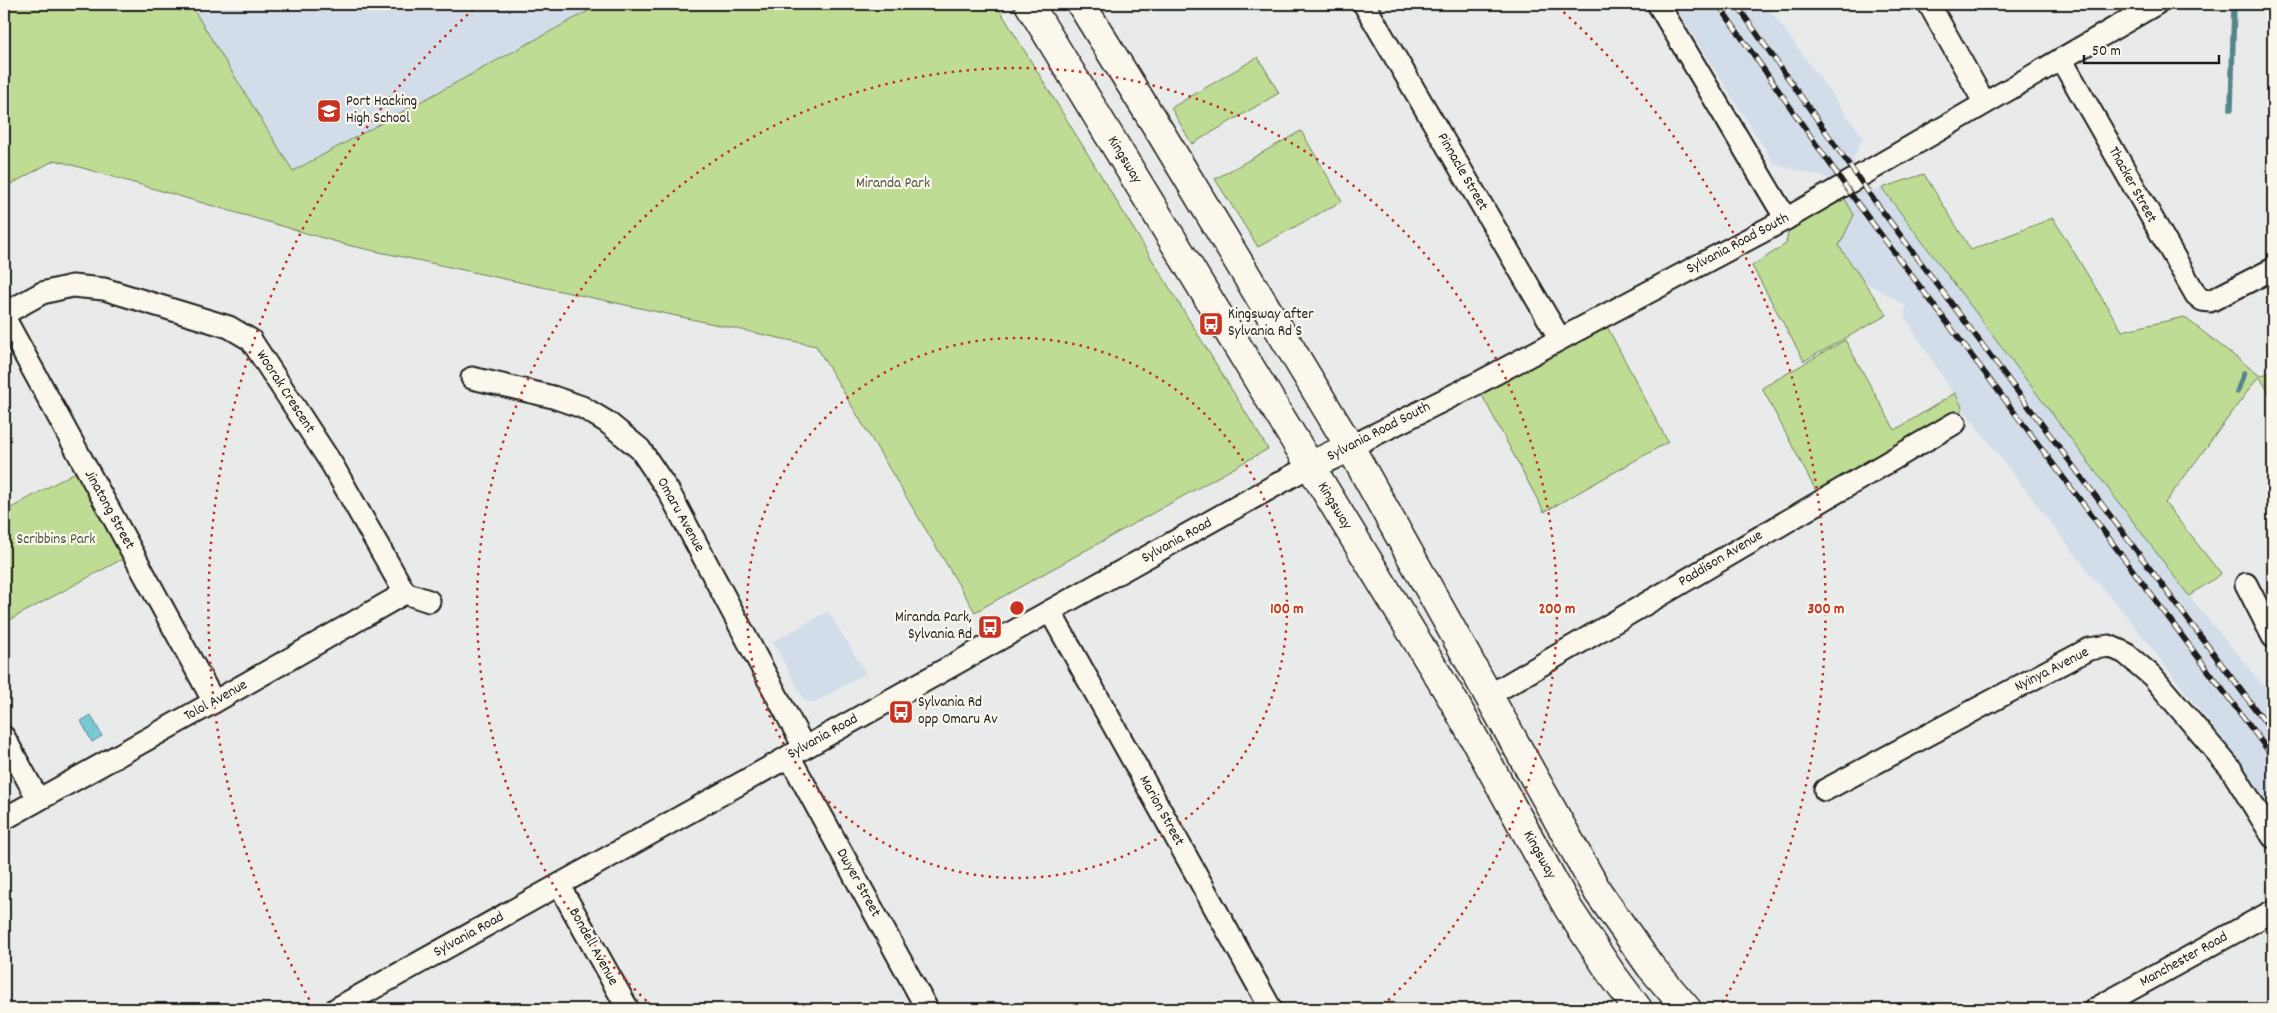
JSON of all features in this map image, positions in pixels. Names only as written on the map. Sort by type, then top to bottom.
[{"type":"main road","name":"Kingsway","points":[[1029,4],[1453,700],[1568,908],[1611,973],[1638,1009]]},
{"type":"main road","points":[[1081,4],[1350,446],[1598,892],[1650,966],[1687,1009]]},
{"type":"main road","name":"Sylvania Road South","points":[[1310,466],[1350,446]]},
{"type":"street","name":"Pinnacle Street","points":[[1364,4],[1560,339]]},
{"type":"street","points":[[1658,4],[1786,219]]},
{"type":"street","points":[[1929,4],[1984,102]]},
{"type":"street","name":"Sylvania Road South","points":[[1350,446],[1560,339],[1786,219],[1984,102],[2156,4]]},
{"type":"street","name":"Thacker Street","points":[[2061,59],[2190,289],[2202,300],[2210,301],[2273,269]]},
{"type":"street","name":"Woorak Crescent","points":[[4,315],[42,293],[72,286],[104,289],[229,327],[251,340],[333,466],[406,593]]},
{"type":"street","name":"Jinatong Street","points":[[4,315],[214,702]]},
{"type":"street","name":"Omaru Avenue","points":[[472,378],[553,397],[582,407],[607,422],[640,449],[670,492],[796,752]]},
{"type":"street","name":"Paddison Avenue","points":[[1488,696],[1955,423]]},
{"type":"street","name":"Sylvania Road","points":[[336,1009],[360,1004],[559,885],[796,752],[1051,613],[1310,466]]},
{"type":"street","points":[[2246,584],[2273,637]]},
{"type":"street","points":[[406,593],[429,601]]},
{"type":"street","name":"Tolol Avenue","points":[[4,819],[406,593]]},
{"type":"street","name":"Marion Street","points":[[1051,613],[1271,1009]]},
{"type":"street","name":"Nyinya Avenue","points":[[1825,790],[2089,649],[2109,646],[2125,653],[2152,676],[2236,776],[2273,837]]},
{"type":"street","points":[[4,737],[38,799]]},
{"type":"street","name":"Dwyer Street","points":[[796,752],[927,1009]]},
{"type":"street","name":"Bondell Avenue","points":[[559,885],[628,1009]]},
{"type":"street","name":"Manchester Road","points":[[2095,1009],[2273,911]]},
{"type":"shaded area","name":"Port Hacking High School","points":[[190,4],[601,4],[292,171]]},
{"type":"shaded area","points":[[1673,4],[1766,4],[1863,137],[1853,160],[1874,190],[1882,188],[2189,596],[2273,697],[2273,810],[2231,751],[2126,615],[2091,575],[1963,409],[1904,316],[1906,306],[1856,277],[1808,224],[1844,202],[1828,178],[1775,165]]},
{"type":"shaded area","points":[[828,611],[866,673],[814,703],[804,700],[773,642]]},
{"type":"green space","name":"Miranda Park","points":[[4,4],[190,4],[293,171],[601,4],[996,4],[1268,449],[975,612],[816,346],[347,245],[55,160],[4,188]]},
{"type":"green space","points":[[1258,57],[1279,93],[1192,144],[1171,108]]},
{"type":"green space","points":[[1301,131],[1342,201],[1258,247],[1215,179]]},
{"type":"green space","points":[[1924,174],[1971,250],[2053,218],[2122,331],[2184,317],[2259,375],[2273,373],[2273,399],[2259,376],[2165,503],[2221,574],[2189,596],[1882,188]]},
{"type":"green space","points":[[1840,190],[1854,215],[1839,246],[1887,315],[1804,361],[1752,266],[1786,244],[1790,221]]},
{"type":"green space","points":[[1602,317],[1668,442],[1544,512],[1476,384]]},
{"type":"green space","points":[[1845,340],[1895,430],[1955,393],[1963,409],[1817,493],[1762,388]]},
{"type":"green space","name":"Scribbins Park","points":[[77,471],[126,557],[4,623],[4,512]]},
{"type":"water","points":[[91,715],[102,736],[92,742],[81,721]]},
{"type":"waterway","points":[[2231,109],[2234,4]]},
{"type":"waterway","points":[[2237,392],[2244,373]]},
{"type":"railway","points":[[1718,4],[1858,204],[2273,757]]},
{"type":"railway","points":[[1736,4],[1871,196],[2273,733]]},
{"type":"place","name":"Port Hacking High School","points":[[329,111]]},
{"type":"place","name":"Kingsway after Sylvania Rd S","points":[[1211,324]]},
{"type":"place","name":"Miranda Park, Sylvania Rd","points":[[990,627]]},
{"type":"place","name":"Sylvania Rd opp Omaru Av","points":[[901,712]]}]
